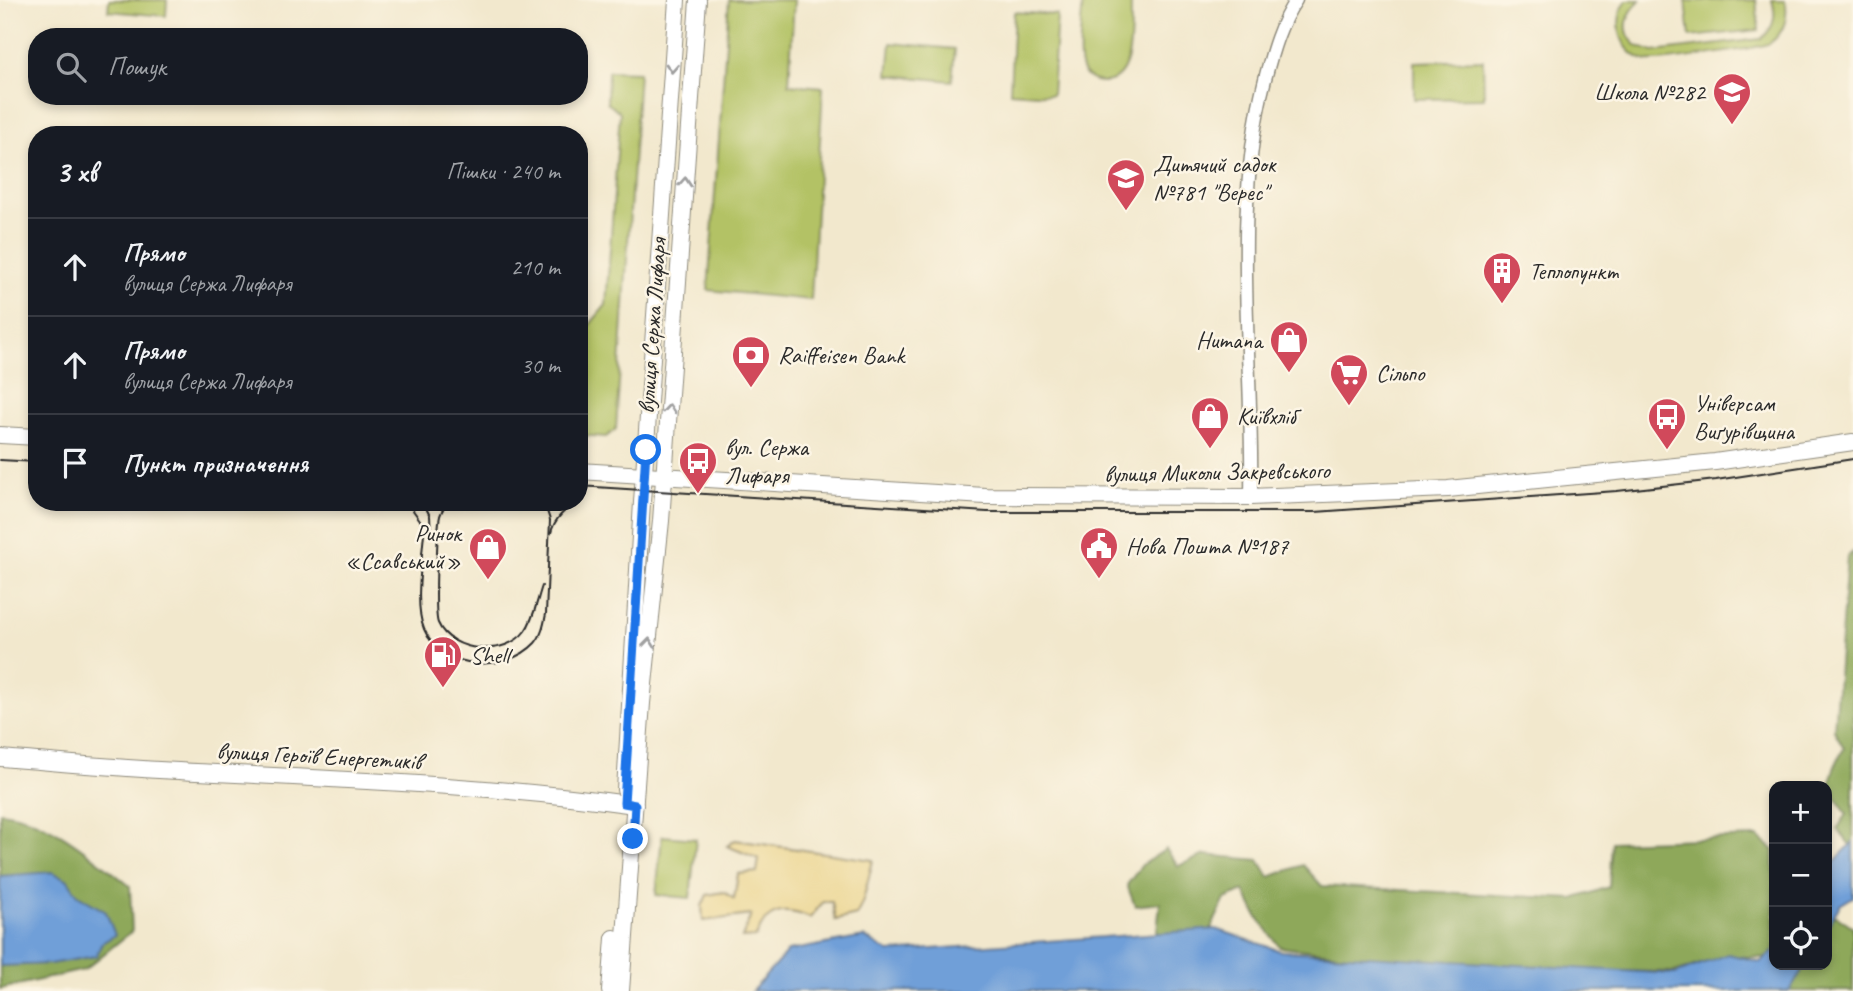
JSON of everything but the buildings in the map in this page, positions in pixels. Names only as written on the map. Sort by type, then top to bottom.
[{"type":"street","name":"вулиця Сержа Лифаря","points":[[621,991],[644,475],[677,0]]},
{"type":"street","name":"вулиця Сержа Лифаря","points":[[610,991],[663,477],[698,0]]},
{"type":"street","points":[[1251,497],[1246,251],[1248,171],[1256,112],[1272,51],[1296,0]]},
{"type":"street","points":[[0,435],[28,437]]},
{"type":"street","name":"вулиця Миколи Закревського","points":[[588,472],[985,495],[1251,497],[1448,489],[1704,464],[1853,443]]},
{"type":"street","name":"вулиця Героїв Енергетиків","points":[[0,758],[156,770],[360,780],[630,804]]},
{"type":"green space","points":[[109,0],[167,0],[166,16],[108,11]]},
{"type":"green space","points":[[729,0],[794,0],[789,84],[823,87],[811,300],[708,290]]},
{"type":"green space","points":[[1083,0],[1131,0],[1129,51],[1121,74],[1113,80],[1094,80],[1082,70],[1079,53]]},
{"type":"green space","points":[[1627,0],[1640,0],[1627,22],[1631,39],[1636,45],[1653,52],[1761,39],[1773,22],[1772,0],[1785,0],[1786,12],[1782,29],[1770,43],[1709,55],[1647,61],[1630,51],[1621,36],[1620,17]]},
{"type":"green space","points":[[1756,0],[1759,30],[1690,37],[1686,1]]},
{"type":"green space","points":[[1014,12],[1057,15],[1052,95],[1010,92]]},
{"type":"green space","points":[[891,43],[955,49],[952,81],[888,75]]},
{"type":"green space","points":[[1483,60],[1484,98],[1414,99],[1414,62]]},
{"type":"green space","points":[[608,71],[639,72],[616,429],[606,437],[588,436],[588,327],[606,305],[620,112],[607,103]]},
{"type":"green space","points":[[1853,552],[1853,846],[1837,829],[1847,814],[1835,796],[1831,781],[1844,748],[1834,730],[1847,557]]},
{"type":"green space","points":[[0,812],[18,815],[53,830],[86,851],[130,886],[132,931],[84,970],[0,989]]},
{"type":"green space","points":[[662,836],[696,839],[690,898],[656,895]]},
{"type":"green space","points":[[1758,837],[1769,846],[1769,958],[1728,956],[1674,972],[1467,969],[1280,947],[1258,918],[1244,891],[1225,899],[1208,935],[1156,940],[1160,903],[1135,906],[1127,885],[1142,865],[1166,849],[1178,866],[1205,855],[1259,860],[1269,877],[1303,865],[1322,886],[1573,899],[1609,887],[1612,842]]},
{"type":"green space","points":[[1837,916],[1853,927],[1853,991],[1784,991],[1797,970],[1832,970],[1832,917]]},
{"type":"sand","points":[[735,840],[873,860],[857,915],[835,920],[832,902],[823,902],[810,918],[792,912],[777,913],[765,921],[756,937],[742,938],[751,915],[703,921],[702,906],[707,895],[724,892],[734,899],[738,874],[757,872],[759,859],[727,846]]},
{"type":"water","points":[[1853,842],[1853,897],[1840,905],[1832,919],[1832,907],[1832,864]]},
{"type":"water","points":[[52,872],[67,879],[78,895],[106,912],[115,935],[102,943],[96,956],[50,964],[0,966],[0,876]]},
{"type":"water","points":[[1216,929],[1281,951],[1675,974],[1728,954],[1761,962],[1769,955],[1769,970],[1802,970],[1790,991],[752,991],[788,951],[864,937],[889,952]]},
{"type":"tram line","points":[[588,487],[987,512],[1315,512],[1617,491],[1716,480],[1853,459]]},
{"type":"tram line","points":[[0,460],[28,462]]},
{"type":"tram line","points":[[414,511],[424,533],[419,595],[424,629],[432,643],[444,653],[475,663],[508,660],[523,653],[539,636],[546,614],[550,520],[547,511]]},
{"type":"tram line","points":[[428,511],[431,534]]},
{"type":"tram line","points":[[442,511],[436,571],[437,616],[438,623],[454,641],[466,646],[493,648],[516,639],[528,626],[542,586]]},
{"type":"tram line","points":[[551,533],[564,511]]},
{"type":"place","name":"Школа №282","points":[[1732,126]]},
{"type":"place","name":"Дитячий садок №781 \"Верес\"","points":[[1126,212]]},
{"type":"place","name":"Теплопункт","points":[[1502,305]]},
{"type":"place","name":"Humana","points":[[1289,374]]},
{"type":"place","name":"Raiffeisen Bank","points":[[751,389]]},
{"type":"place","name":"Сільпо","points":[[1349,407]]},
{"type":"place","name":"Київхліб","points":[[1210,450]]},
{"type":"place","name":"Універсам Виґурівщина","points":[[1667,451]]},
{"type":"place","name":"вул. Сержа Лифаря","points":[[698,495]]},
{"type":"place","name":"Нова Пошта №187","points":[[1099,580]]},
{"type":"place","name":"Ринок «Ссавський»","points":[[488,581]]},
{"type":"place","name":"Shell","points":[[443,689]]},
{"type":"route","points":[[633,839],[635,805],[624,803],[646,450]]}]
